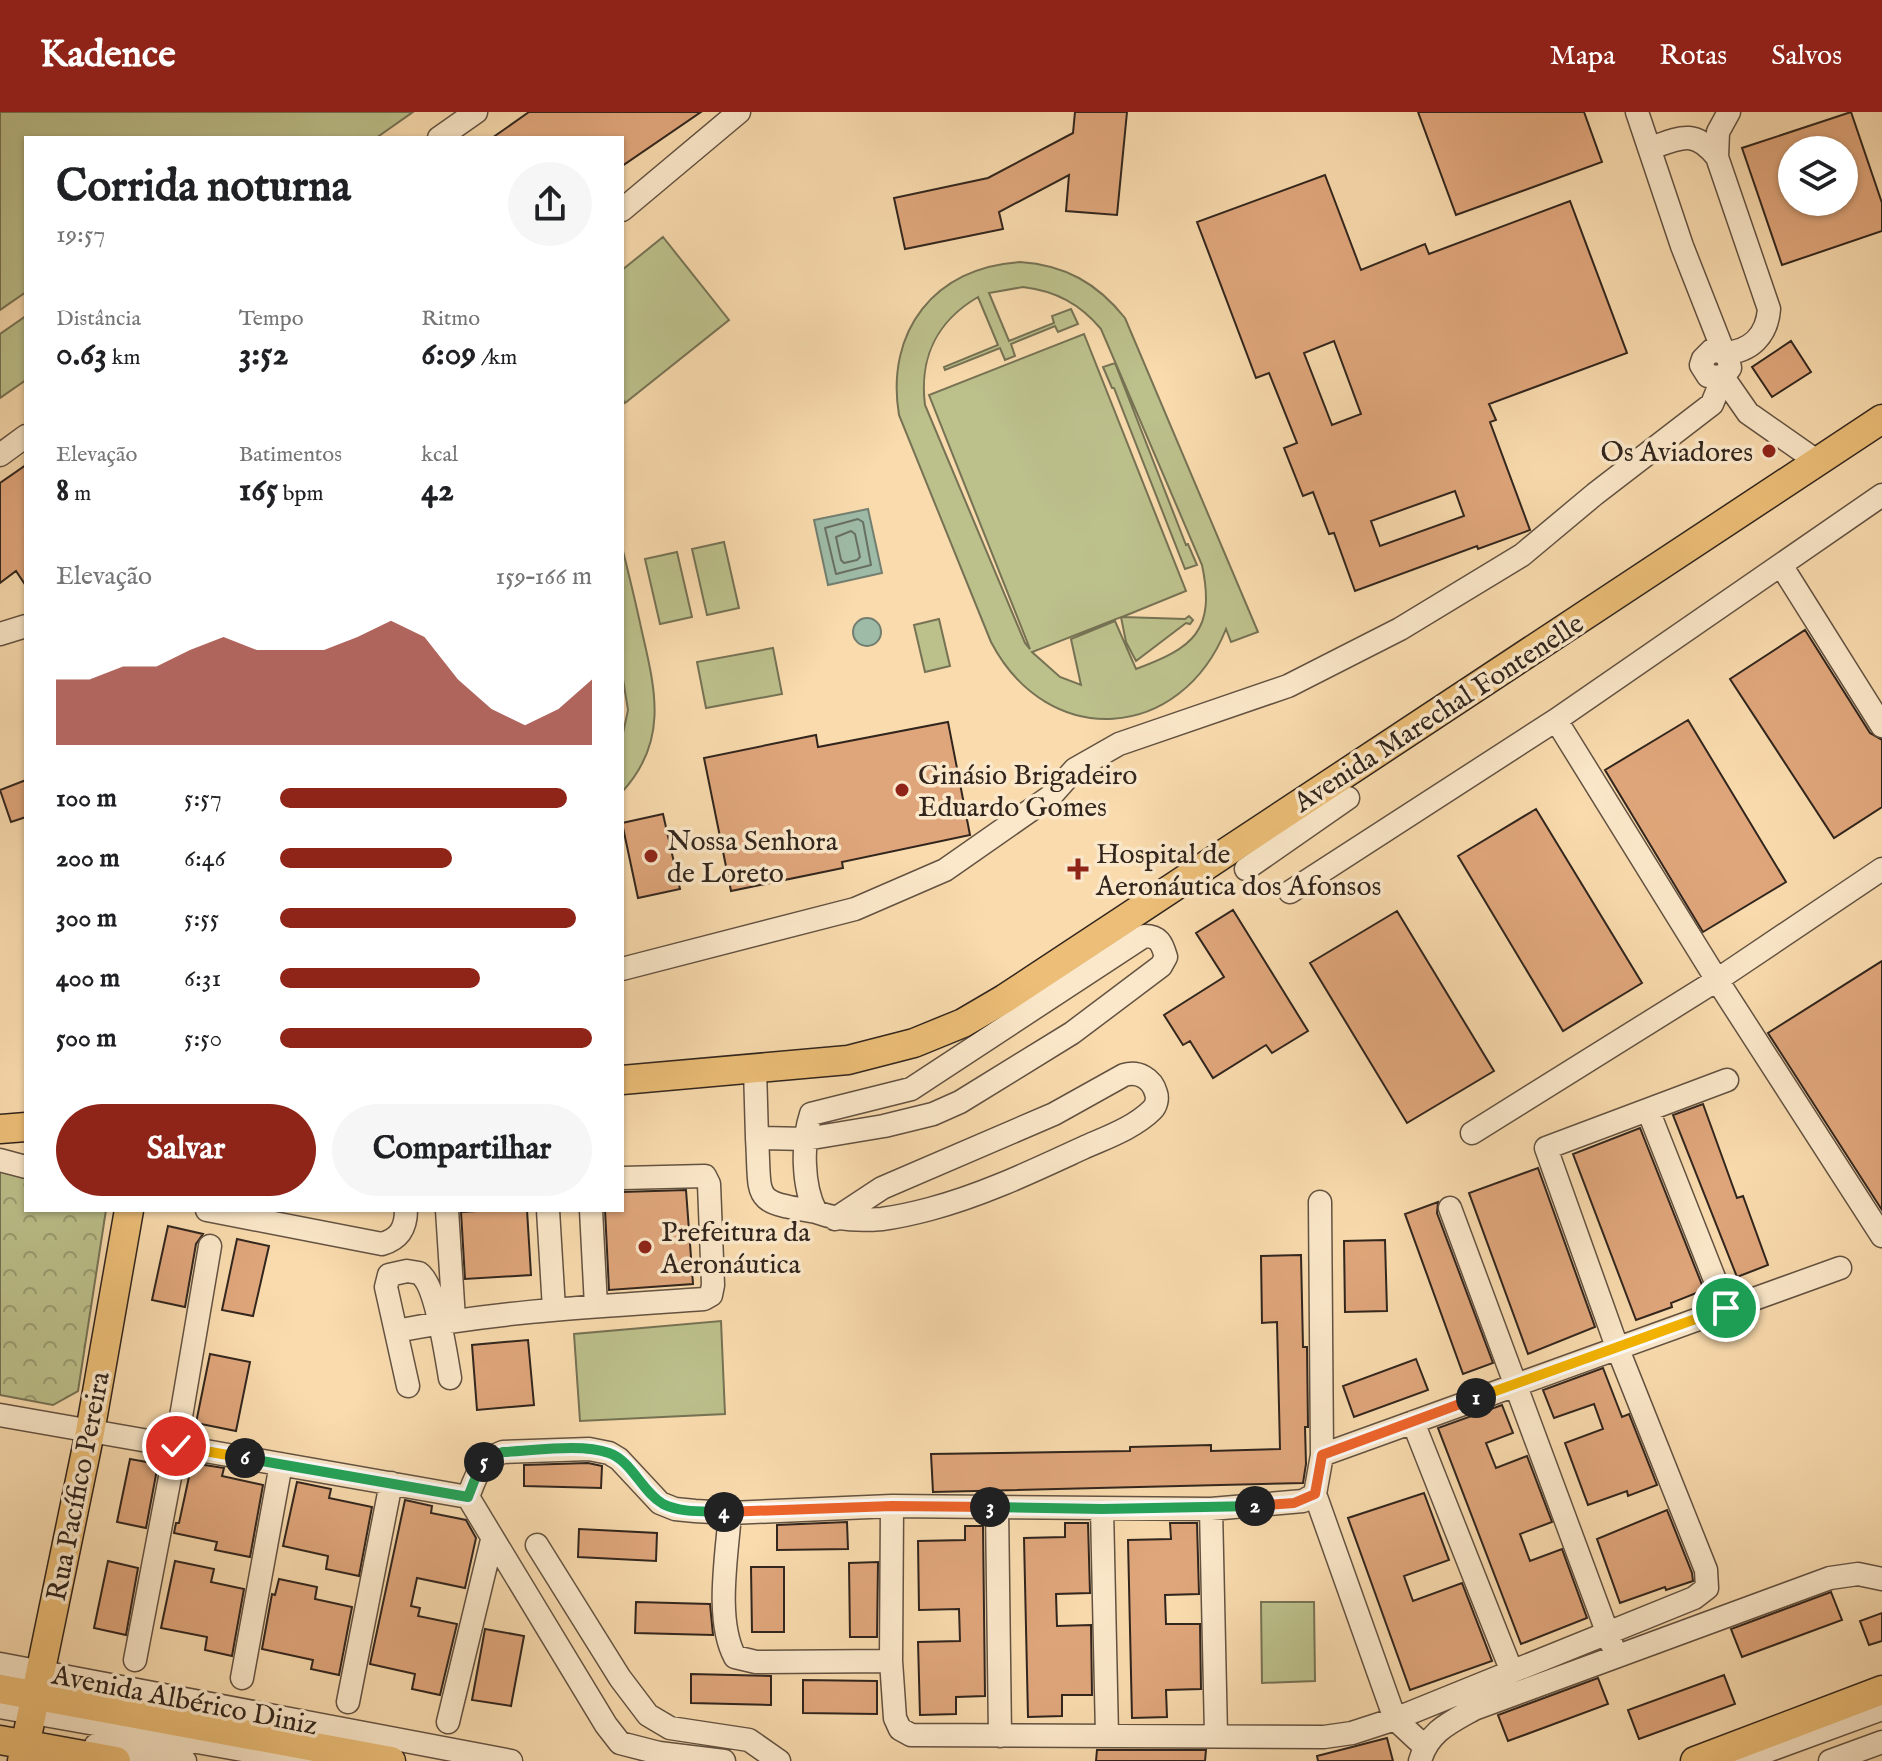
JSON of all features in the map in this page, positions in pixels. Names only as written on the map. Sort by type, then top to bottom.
[{"type":"main road","name":"Avenida Marechal Fontenelle","points":[[624,1080],[848,1060],[914,1043],[963,1023],[1148,904],[1251,853],[1882,419]]},
{"type":"main road","points":[[0,1129],[24,1127]]},
{"type":"main road","name":"Rua Pacífico Pereira","points":[[22,1723],[90,1432],[129,1212]]},
{"type":"main road","name":"Avenida Albérico Diniz","points":[[0,1689],[22,1723]]},
{"type":"main road","points":[[1695,1761],[1882,1690]]},
{"type":"main road","points":[[22,1723],[116,1761]]},
{"type":"main road","points":[[22,1723],[391,1761]]},
{"type":"street","points":[[442,136],[476,112]]},
{"type":"street","points":[[624,208],[739,112]]},
{"type":"street","points":[[1637,112],[1682,246],[1730,362],[1727,373],[1713,374]]},
{"type":"street","points":[[1651,148],[1727,116]]},
{"type":"street","points":[[1724,353],[1739,352],[1755,341],[1765,330],[1769,309],[1717,157],[1716,140],[1727,116]]},
{"type":"street","points":[[1682,137],[1695,138],[1706,144],[1717,157]]},
{"type":"street","points":[[624,969],[827,918],[945,870],[1051,796],[1075,769],[1119,744],[1288,686],[1400,629],[1522,555],[1712,404],[1713,374]]},
{"type":"street","points":[[1713,374],[1748,413],[1818,462]]},
{"type":"street","points":[[0,455],[24,437]]},
{"type":"street","points":[[1290,892],[1556,720],[1882,495]]},
{"type":"street","points":[[1781,565],[1882,726]]},
{"type":"street","points":[[0,634],[24,627]]},
{"type":"street","points":[[1556,720],[1717,980],[1882,1236]]},
{"type":"street","points":[[1251,853],[1348,798]]},
{"type":"street","points":[[1472,1133],[1717,980],[1882,869]]},
{"type":"street","points":[[757,1138],[806,1139],[884,1126],[933,1114],[960,1102],[1072,1033],[1161,966],[1166,957],[1162,943],[1154,936],[1144,936],[911,1089],[811,1114],[806,1139],[808,1188],[825,1216]]},
{"type":"street","points":[[755,1069],[760,1191],[765,1200],[775,1206],[825,1216],[882,1219],[929,1210],[997,1187],[1121,1131],[1151,1111],[1157,1103],[1157,1094],[1140,1074],[1124,1075],[1054,1114],[825,1216]]},
{"type":"street","points":[[892,1506],[891,1661],[895,1718],[900,1729],[911,1735],[1324,1737],[1352,1733],[1395,1719],[1704,1593],[1709,1581],[1617,1347],[1546,1148],[1727,1080]]},
{"type":"street","points":[[1648,1110],[1726,1308]]},
{"type":"street","points":[[0,1160],[24,1166]]},
{"type":"street","points":[[396,1331],[447,1321],[554,1309],[704,1299],[711,1295],[709,1184],[705,1176],[624,1178]]},
{"type":"street","points":[[1320,1202],[1322,1455],[1315,1494],[1395,1719],[1422,1754],[1441,1727],[1474,1709],[1830,1578],[1858,1574],[1882,1579]]},
{"type":"street","points":[[1450,1208],[1616,1658]]},
{"type":"street","points":[[217,1212],[382,1244],[395,1240],[402,1232],[406,1212]]},
{"type":"street","points":[[447,1212],[450,1378]]},
{"type":"street","points":[[548,1212],[554,1309]]},
{"type":"street","points":[[591,1212],[596,1306]]},
{"type":"street","points":[[135,1660],[210,1246]]},
{"type":"street","points":[[1322,1455],[1840,1268]]},
{"type":"street","points":[[408,1386],[386,1287],[389,1275],[407,1271],[424,1276],[447,1321]]},
{"type":"street","points":[[0,1415],[468,1497]]},
{"type":"street","points":[[1413,1422],[1512,1672]]},
{"type":"street","points":[[468,1497],[480,1466],[491,1456],[503,1452],[589,1449],[609,1453],[619,1459],[660,1503],[675,1509],[730,1513],[892,1506],[1211,1509],[1294,1503],[1315,1494]]},
{"type":"street","points":[[242,1678],[281,1464]]},
{"type":"street","points":[[348,1702],[391,1483]]},
{"type":"street","points":[[468,1497],[606,1725],[620,1743],[659,1753],[724,1761]]},
{"type":"street","points":[[997,1507],[1000,1736]]},
{"type":"street","points":[[1102,1509],[1107,1735]]},
{"type":"street","points":[[1211,1509],[1216,1735]]},
{"type":"street","points":[[730,1513],[724,1615],[727,1643],[735,1657],[756,1662],[891,1661]]},
{"type":"street","points":[[448,1722],[492,1540]]},
{"type":"street","points":[[537,1545],[620,1678],[648,1715],[670,1728],[749,1740],[779,1761]]},
{"type":"street","name":"Avenida Albérico Diniz","points":[[0,1664],[22,1723],[511,1761]]},
{"type":"street","points":[[0,1707],[22,1723],[185,1761]]},
{"type":"street","points":[[1740,1761],[1882,1709]]},
{"type":"street","points":[[22,1723],[305,1761]]},
{"type":"street","points":[[1830,1761],[1882,1742]]},
{"type":"green space","points":[[0,112],[413,112],[379,136],[24,136],[24,293],[0,310]]},
{"type":"green space","points":[[663,237],[729,320],[625,403],[624,401],[624,268]]},
{"type":"green space","points":[[1020,262],[1066,272],[1103,295],[1125,318],[1258,632],[1231,642],[1226,629],[1205,666],[1178,694],[1147,712],[1113,719],[1079,716],[1045,702],[1016,677],[991,642],[899,415],[897,385],[900,356],[909,331],[922,309],[941,290],[963,276]],"holes":[[[1023,287],[1066,300],[1085,312],[1101,329],[1202,565],[1206,588],[1206,606],[1196,634],[1172,653],[1136,669],[1115,621],[1071,639],[1081,685],[1060,677],[1032,652],[1121,617],[1126,642],[1136,661],[1193,620],[1189,616],[1185,619],[1122,617],[1186,591],[1084,334],[929,395],[1030,649],[925,405],[925,372],[934,342],[952,317],[978,297],[998,345],[944,367],[945,370],[1000,348],[1005,360],[1015,356],[1011,344],[1055,326],[1058,332],[1078,324],[1071,309],[1052,316],[1054,323],[1009,341],[989,293]]]},
{"type":"green space","points":[[24,317],[24,381],[0,398],[0,334]]},
{"type":"green space","points":[[1115,363],[1186,545],[1197,565],[1185,569],[1103,367]]},
{"type":"green space","points":[[724,542],[739,608],[707,615],[692,549]]},
{"type":"green space","points":[[677,552],[692,617],[660,624],[645,559]]},
{"type":"green space","points":[[624,556],[651,675],[654,716],[646,754],[624,789],[624,729],[628,710],[624,685]]},
{"type":"green space","points":[[939,619],[950,666],[925,672],[914,625]]},
{"type":"green space","points":[[773,648],[782,694],[706,708],[697,662]]},
{"type":"green space","points":[[0,1169],[24,1174],[24,1212],[106,1212],[78,1391],[53,1405],[0,1395]]},
{"type":"green space","points":[[721,1321],[725,1414],[580,1421],[574,1334]]},
{"type":"green space","points":[[1261,1602],[1314,1602],[1315,1681],[1262,1683]]},
{"type":"water","points":[[868,509],[882,573],[828,585],[814,520]]},
{"type":"water","points":[[867,618],[877,622],[881,632],[877,642],[867,646],[857,642],[853,632],[857,622]]},
{"type":"building","points":[[529,112],[701,112],[624,165],[624,136],[495,136]]},
{"type":"building","points":[[1075,112],[1127,112],[1117,215],[1066,211],[1069,175],[999,212],[1003,229],[905,249],[894,198],[988,178],[1073,133]]},
{"type":"building","points":[[1418,112],[1584,112],[1602,162],[1456,215]]},
{"type":"building","points":[[1851,112],[1882,203],[1882,231],[1782,265],[1742,148],[1778,136],[1778,216],[1858,216],[1858,136],[1778,136]]},
{"type":"building","points":[[1325,175],[1361,270],[1425,244],[1429,254],[1570,201],[1627,353],[1489,404],[1496,420],[1490,422],[1530,530],[1355,591],[1334,533],[1329,534],[1313,492],[1303,496],[1284,448],[1297,443],[1269,373],[1256,378],[1197,222]],"holes":[[[1334,341],[1361,414],[1332,425],[1304,353]],[[1455,491],[1464,516],[1380,546],[1371,521]]]},
{"type":"building","points":[[1791,341],[1811,372],[1772,397],[1752,367]]},
{"type":"building","points":[[24,466],[24,583],[16,571],[0,583],[0,483]]},
{"type":"building","points":[[1805,630],[1870,733],[1882,740],[1882,807],[1834,838],[1730,679]]},
{"type":"building","points":[[1688,720],[1786,882],[1703,932],[1605,770]]},
{"type":"building","points":[[948,722],[970,835],[842,862],[843,868],[731,891],[704,758],[816,735],[818,747]]},
{"type":"building","points":[[24,781],[24,818],[11,822],[0,790]]},
{"type":"building","points":[[1536,809],[1642,983],[1563,1031],[1458,856]]},
{"type":"building","name":"Nossa Senhora de Loreto","points":[[663,814],[680,889],[638,898],[624,823]]},
{"type":"building","points":[[1233,910],[1308,1031],[1272,1053],[1266,1045],[1213,1078],[1190,1041],[1183,1045],[1164,1015],[1224,977],[1196,933]]},
{"type":"building","points":[[1397,911],[1494,1071],[1407,1123],[1310,963]]},
{"type":"building","points":[[1882,961],[1882,1210],[1768,1033]]},
{"type":"building","points":[[1703,1104],[1737,1198],[1743,1196],[1768,1265],[1737,1277],[1673,1115]]},
{"type":"building","points":[[1640,1128],[1704,1290],[1671,1303],[1672,1307],[1636,1320],[1573,1154]]},
{"type":"building","points":[[1538,1168],[1595,1327],[1528,1354],[1469,1193]]},
{"type":"building","name":"Prefeitura da Aeronáutica","points":[[686,1190],[693,1284],[609,1290],[605,1212],[624,1212],[624,1192]]},
{"type":"building","points":[[1438,1202],[1437,1213],[1493,1363],[1463,1374],[1405,1214]]},
{"type":"building","points":[[461,1212],[527,1212],[531,1275],[465,1279]]},
{"type":"building","points":[[168,1226],[203,1234],[196,1244],[185,1307],[152,1300]]},
{"type":"building","points":[[237,1239],[269,1246],[253,1316],[222,1310]]},
{"type":"building","points":[[1385,1240],[1387,1311],[1345,1312],[1344,1241]]},
{"type":"building","points":[[1301,1255],[1308,1427],[1305,1427],[1303,1483],[933,1492],[931,1454],[1130,1451],[1130,1447],[1211,1445],[1211,1451],[1280,1449],[1277,1322],[1262,1323],[1261,1256]]},
{"type":"building","points":[[528,1340],[534,1405],[477,1410],[472,1345]]},
{"type":"building","points":[[210,1354],[250,1362],[236,1431],[196,1423]]},
{"type":"building","points":[[1416,1359],[1428,1390],[1354,1417],[1343,1386]]},
{"type":"building","points":[[1603,1368],[1622,1417],[1629,1414],[1657,1485],[1628,1496],[1627,1491],[1588,1505],[1565,1443],[1603,1429],[1594,1404],[1554,1418],[1543,1390]]},
{"type":"building","points":[[1502,1405],[1513,1433],[1486,1443],[1496,1468],[1527,1456],[1552,1522],[1520,1534],[1530,1561],[1562,1549],[1587,1618],[1521,1644],[1438,1428]]},
{"type":"building","points":[[130,1459],[158,1464],[146,1528],[117,1522]]},
{"type":"building","points":[[192,1463],[224,1468],[222,1476],[263,1485],[250,1557],[215,1550],[217,1542],[174,1533]]},
{"type":"building","points":[[588,1463],[602,1466],[601,1488],[524,1486],[524,1465]]},
{"type":"building","points":[[297,1482],[331,1489],[329,1498],[372,1507],[359,1576],[326,1569],[328,1556],[283,1546]]},
{"type":"building","points":[[1424,1493],[1449,1560],[1404,1576],[1413,1601],[1462,1583],[1492,1661],[1410,1690],[1348,1518]]},
{"type":"building","points":[[405,1500],[432,1506],[431,1513],[466,1520],[476,1538],[465,1588],[417,1578],[411,1606],[420,1608],[418,1616],[457,1624],[440,1695],[412,1689],[415,1674],[370,1664]]},
{"type":"building","points":[[1667,1510],[1693,1581],[1620,1603],[1597,1539]]},
{"type":"building","points":[[847,1522],[848,1549],[777,1550],[777,1525]]},
{"type":"building","points":[[1065,1523],[1088,1523],[1090,1593],[1056,1594],[1057,1626],[1091,1625],[1092,1695],[1062,1695],[1062,1716],[1028,1717],[1024,1538],[1065,1537]]},
{"type":"building","points":[[1170,1523],[1197,1523],[1199,1594],[1165,1595],[1166,1624],[1200,1624],[1201,1689],[1166,1690],[1167,1717],[1132,1718],[1128,1540],[1171,1539]]},
{"type":"building","points":[[965,1526],[983,1526],[985,1696],[956,1697],[956,1714],[920,1715],[918,1642],[960,1641],[959,1609],[919,1610],[918,1541],[965,1540]]},
{"type":"building","points":[[579,1529],[657,1533],[656,1561],[578,1557]]},
{"type":"building","points":[[108,1561],[138,1568],[126,1635],[94,1628]]},
{"type":"building","points":[[175,1561],[214,1569],[211,1582],[244,1589],[232,1656],[205,1650],[207,1637],[161,1628]]},
{"type":"building","points":[[878,1562],[877,1637],[850,1637],[849,1563]]},
{"type":"building","points":[[751,1567],[784,1567],[784,1632],[752,1632]]},
{"type":"building","points":[[279,1579],[317,1587],[315,1599],[352,1607],[339,1675],[311,1669],[313,1660],[262,1649],[272,1594],[275,1595]]},
{"type":"building","points":[[1831,1592],[1842,1620],[1742,1657],[1731,1629]]},
{"type":"building","points":[[636,1602],[710,1604],[713,1635],[635,1633]]},
{"type":"building","points":[[1882,1613],[1882,1641],[1869,1645],[1860,1621]]},
{"type":"building","points":[[485,1629],[524,1636],[511,1706],[472,1700]]},
{"type":"building","points":[[691,1674],[771,1676],[771,1705],[691,1703]]},
{"type":"building","points":[[1724,1675],[1735,1704],[1639,1739],[1628,1710]]},
{"type":"building","points":[[1598,1678],[1608,1704],[1508,1741],[1498,1715]]},
{"type":"building","points":[[803,1680],[877,1681],[877,1714],[803,1713]]},
{"type":"building","points":[[1387,1738],[1393,1761],[1318,1761],[1317,1756]]},
{"type":"building","points":[[1097,1750],[1206,1750],[1205,1761],[1096,1761]]},
{"type":"place","name":"Os Aviadores","points":[[1769,451]]},
{"type":"place","name":"Ginásio Brigadeiro Eduardo Gomes","points":[[902,790]]},
{"type":"place","name":"Nossa Senhora de Loreto","points":[[651,856]]},
{"type":"place","name":"Hospital de Aeronáutica dos Afonsos","points":[[1078,869]]},
{"type":"place","name":"Prefeitura da Aeronáutica","points":[[645,1247]]},
{"type":"route","points":[[176,1446],[468,1497],[480,1466],[491,1456],[503,1452],[589,1449],[609,1453],[619,1459],[660,1503],[675,1509],[730,1513],[892,1506],[1211,1509],[1294,1503],[1315,1494],[1322,1455],[1726,1308]]}]
